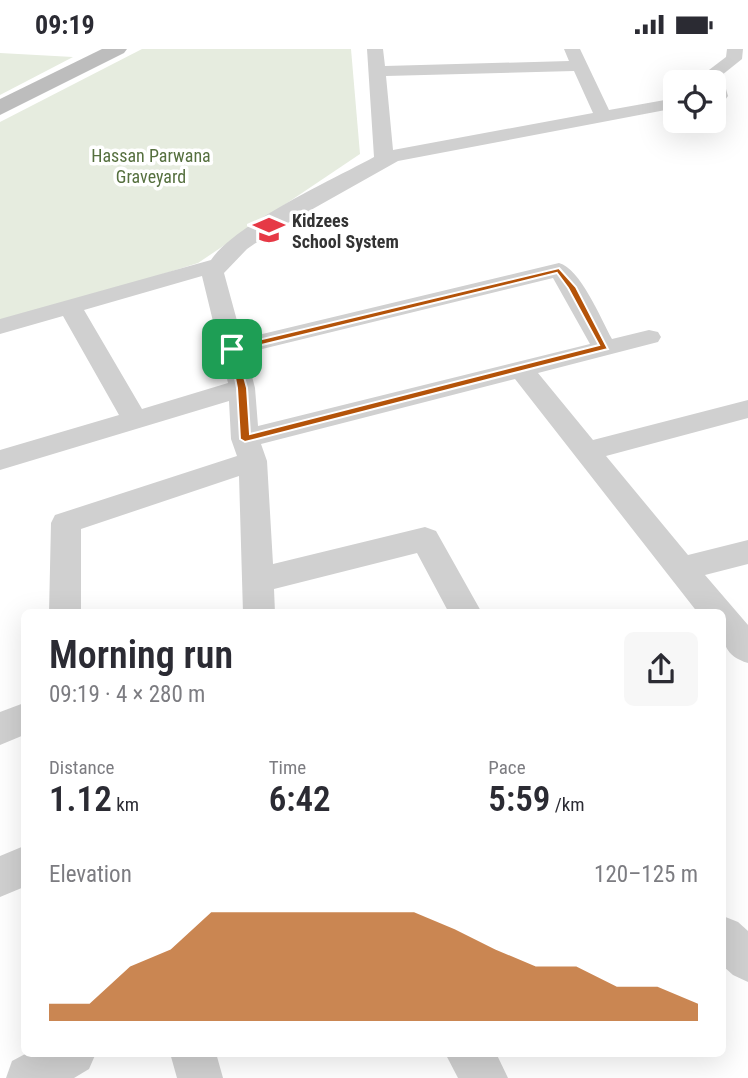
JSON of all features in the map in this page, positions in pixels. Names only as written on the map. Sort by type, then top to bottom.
[{"type":"main road","points":[[0,108],[117,49]]},
{"type":"street","points":[[572,49],[603,116]]},
{"type":"street","points":[[718,70],[734,59],[735,49]]},
{"type":"street","points":[[384,160],[376,60],[580,65]]},
{"type":"street","points":[[260,609],[242,388],[213,273],[216,265],[229,252],[280,218],[391,156],[663,105]]},
{"type":"street","points":[[0,327],[216,265]]},
{"type":"street","points":[[232,349],[559,270],[572,287],[604,347]]},
{"type":"street","points":[[69,307],[135,420]]},
{"type":"street","points":[[65,609],[66,523],[249,450],[520,368],[649,337]]},
{"type":"street","points":[[520,368],[714,609]]},
{"type":"street","points":[[0,460],[242,388]]},
{"type":"street","points":[[587,451],[748,409]]},
{"type":"street","points":[[256,581],[425,539],[464,609]]},
{"type":"street","points":[[681,569],[748,552]]},
{"type":"street","points":[[726,623],[748,649]]},
{"type":"street","points":[[0,729],[21,720]]},
{"type":"street","points":[[0,877],[21,867]]},
{"type":"street","points":[[726,940],[748,960]]},
{"type":"street","points":[[29,1078],[66,1057]]},
{"type":"street","points":[[193,1057],[200,1078]]},
{"type":"street","points":[[471,1057],[485,1078]]},
{"type":"green space","name":"Hassan Parwana Graveyard","points":[[142,49],[351,49],[360,154],[198,263],[0,325],[0,122]]},
{"type":"green space","points":[[0,53],[73,57],[0,95]]},
{"type":"place","name":"Kidzees School System","points":[[269,230]]},
{"type":"route","points":[[559,270],[572,287],[604,347],[245,439],[242,388],[232,349],[559,270]]}]
